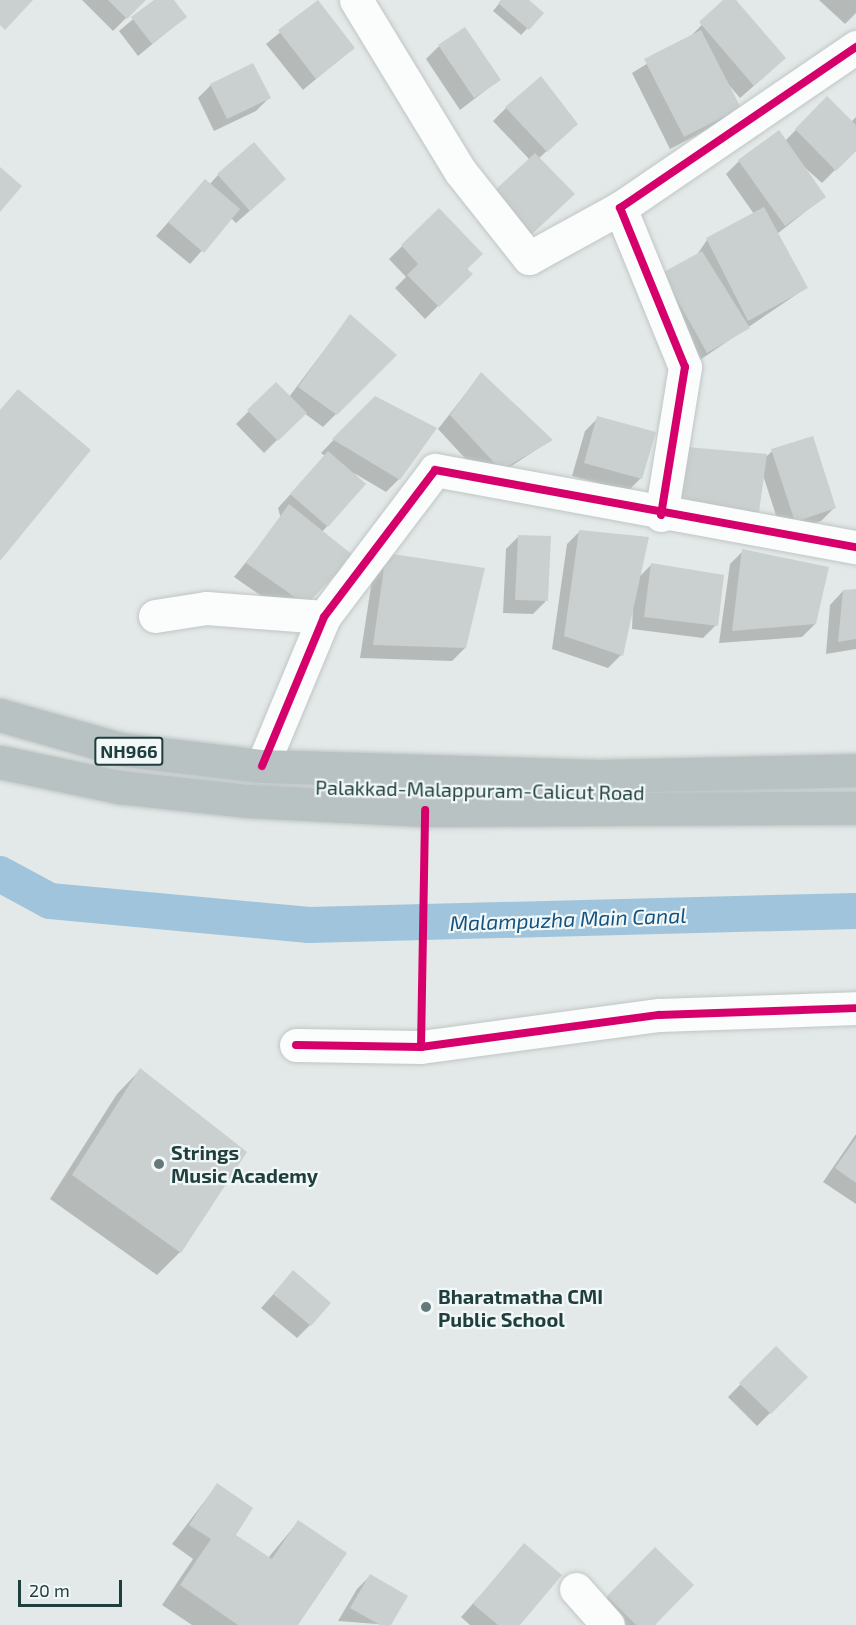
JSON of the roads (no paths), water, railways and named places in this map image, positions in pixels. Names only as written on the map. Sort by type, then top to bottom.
[{"type":"highway","name":"Palakkad-Malappuram-Calicut Road","points":[[0,715],[119,749],[262,766],[598,776],[856,770]]},
{"type":"highway","name":"Palakkad-Malappuram-Calicut Road","points":[[0,762],[119,787],[248,801],[425,810],[856,808]]},
{"type":"street","points":[[356,0],[460,171],[529,258],[620,208],[856,47]]},
{"type":"street","points":[[620,208],[685,367],[661,514]]},
{"type":"street","points":[[262,766],[324,617],[435,470],[661,514],[856,547]]},
{"type":"street","points":[[155,616],[206,608],[324,617]]},
{"type":"street","points":[[296,1045],[421,1047],[659,1015],[856,1008]]},
{"type":"street","points":[[576,1589],[604,1624]]},
{"type":"waterway","name":"Malampuzha Main Canal","points":[[0,874],[50,901],[309,925],[856,911]]},
{"type":"place","name":"Strings Music Academy","points":[[159,1164]]},
{"type":"place","name":"Bharatmatha CMI Public School","points":[[426,1307]]}]
